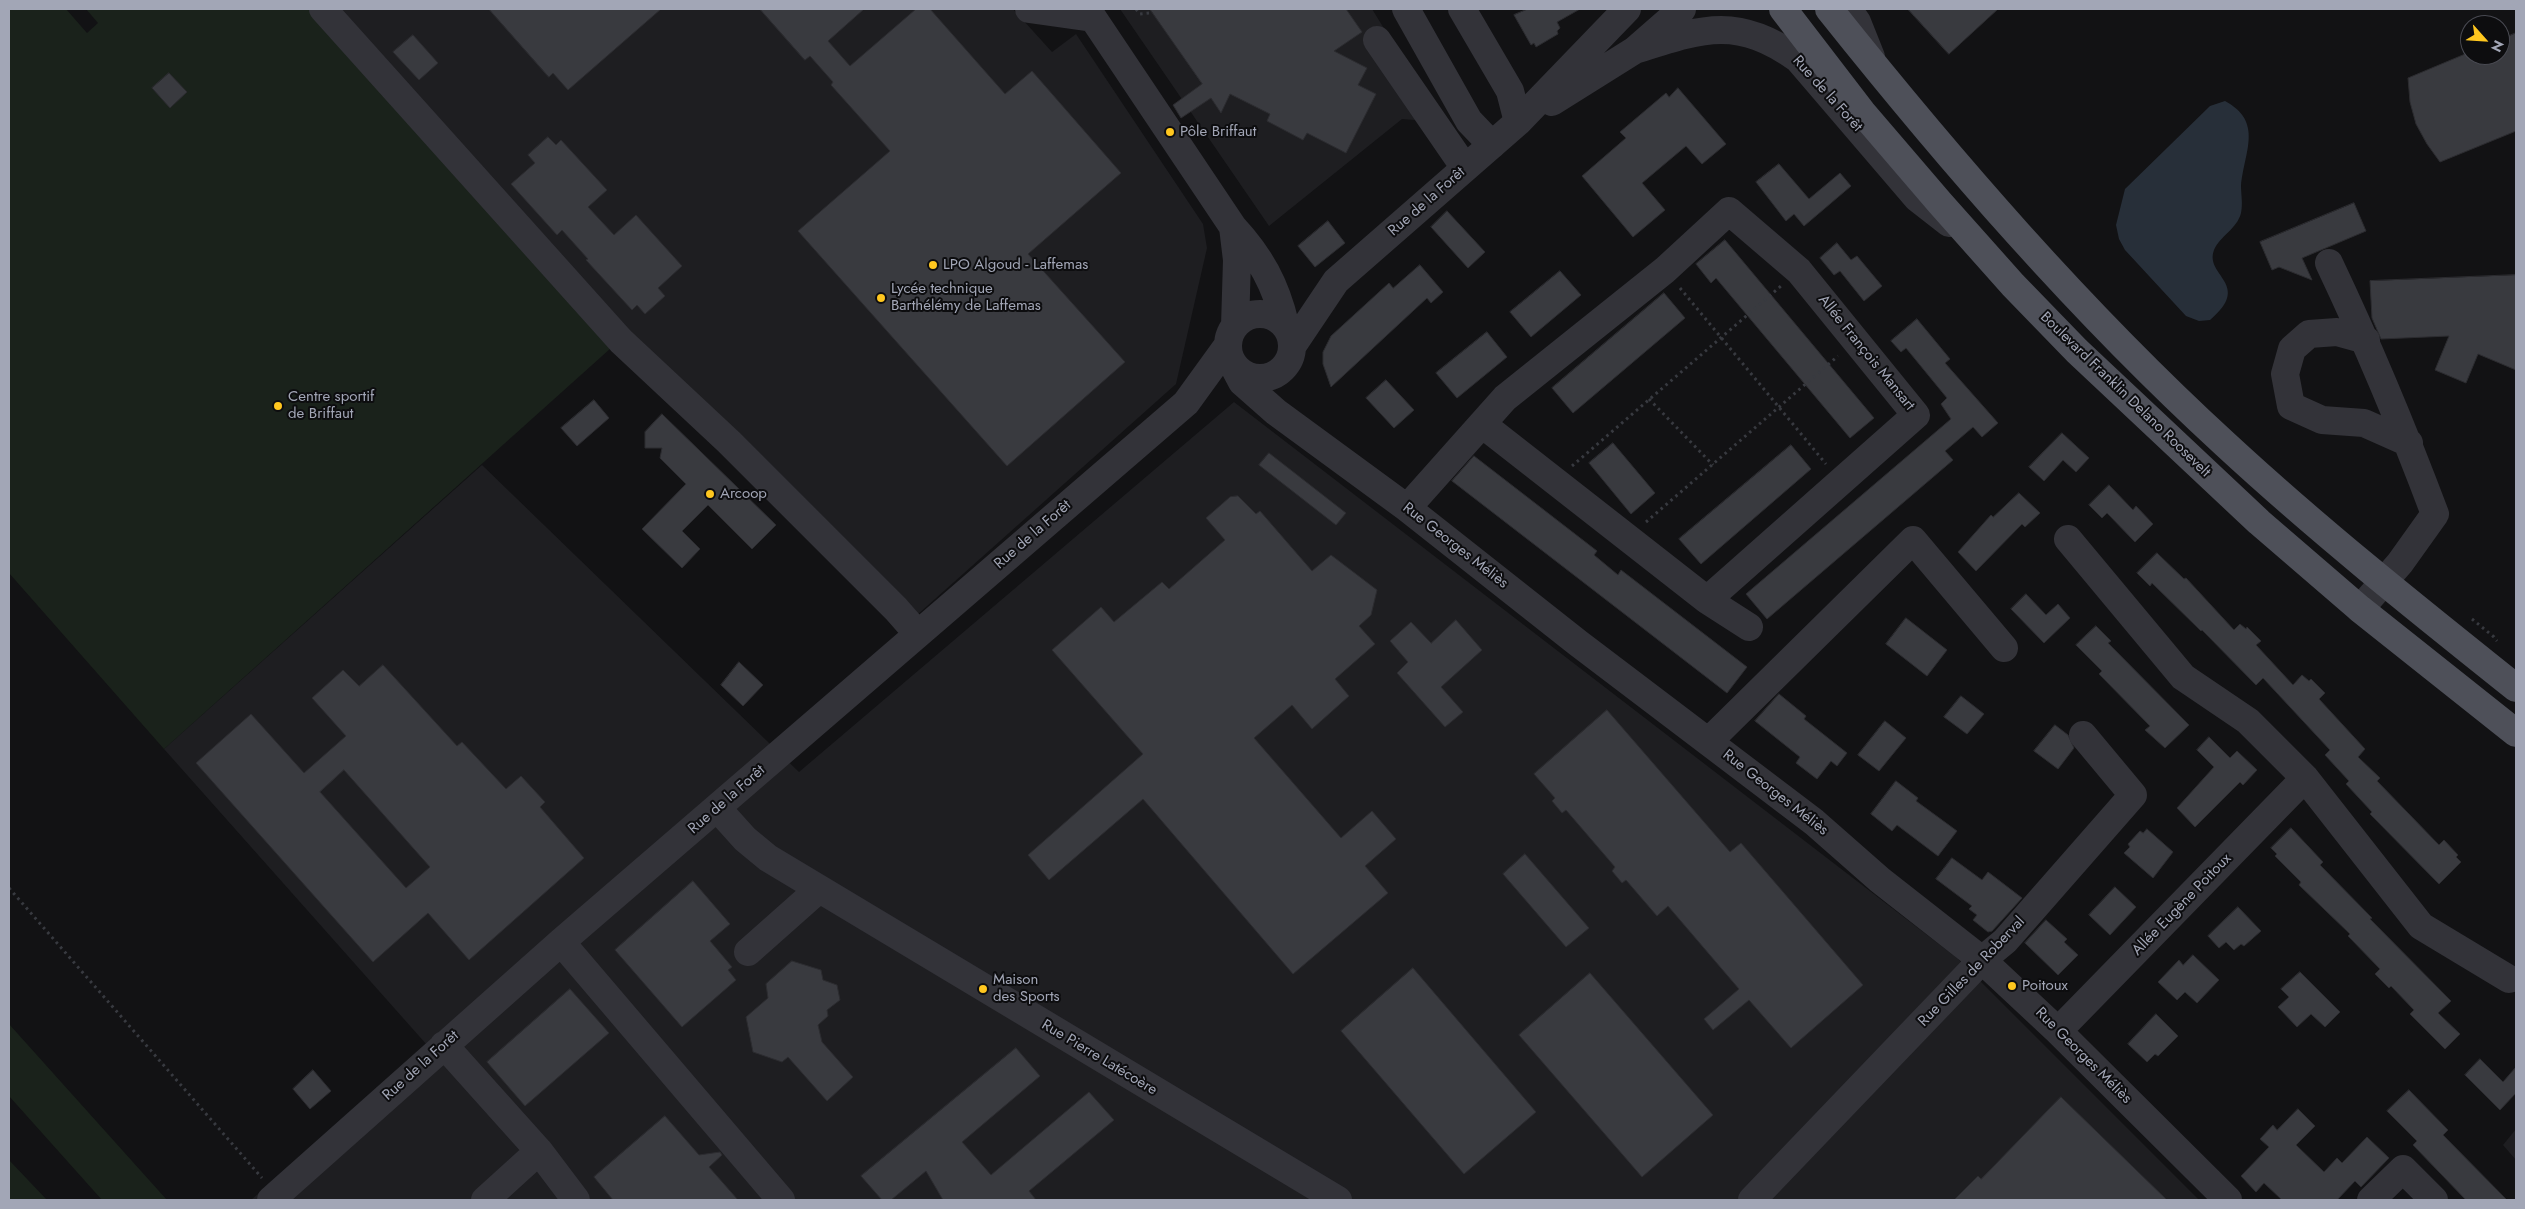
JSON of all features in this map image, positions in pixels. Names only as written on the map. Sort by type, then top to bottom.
[{"type":"main road","name":"Boulevard Franklin Delano Roosevelt","points":[[1783,9],[1862,112],[1980,248],[2077,351],[2185,454],[2360,609],[2459,690],[2516,733]]},
{"type":"main road","points":[[1828,9],[2040,260],[2102,324],[2223,443],[2384,582],[2516,688]]},
{"type":"street","points":[[323,9],[621,341],[729,442],[896,609],[918,634]]},
{"type":"street","points":[[1028,9],[1090,13],[1233,226],[1258,256],[1268,274],[1281,331],[1288,404],[1292,422]]},
{"type":"street","points":[[1406,9],[1469,121],[1492,144]]},
{"type":"street","points":[[1462,9],[1510,91],[1518,122]]},
{"type":"street","name":"Rue de la Forêt","points":[[1336,281],[1518,122],[1626,9]]},
{"type":"street","name":"Rue de la Forêt","points":[[1518,122],[1635,50],[1682,9]]},
{"type":"street","points":[[1848,9],[1857,22],[1874,65]]},
{"type":"street","name":"Rue de la Forêt","points":[[1635,50],[1698,31],[1726,30],[1746,33],[1782,48],[1798,59],[1917,198],[1980,248]]},
{"type":"street","points":[[1378,40],[1465,168]]},
{"type":"street","name":"Allée François Mansart","points":[[1407,508],[1505,398],[1665,270],[1729,211],[1799,271],[1916,415],[1707,600]]},
{"type":"street","points":[[1233,226],[1237,260],[1239,359]]},
{"type":"street","points":[[2329,263],[2366,340],[2409,443],[2435,514],[2384,582],[2360,609]]},
{"type":"street","points":[[1281,331],[1336,281]]},
{"type":"street","points":[[1239,359],[1278,373],[1281,331],[1336,281]]},
{"type":"street","points":[[1239,359],[1246,317],[1281,331]]},
{"type":"street","points":[[2366,340],[2337,332],[2309,334],[2292,349],[2285,374],[2291,406],[2322,420],[2364,422],[2409,443]]},
{"type":"street","name":"Rue de la Forêt","points":[[1186,403],[1239,359]]},
{"type":"street","name":"Rue de la Forêt","points":[[274,1198],[561,942],[718,809],[918,634],[1239,359]]},
{"type":"street","name":"Rue Georges Méliès","points":[[1239,359],[1276,412],[1407,508],[1578,643],[1814,822],[1880,880],[1982,960],[2058,1031],[2228,1200]]},
{"type":"street","points":[[1482,424],[1707,600],[1749,627]]},
{"type":"street","points":[[1709,742],[1913,540],[2004,648]]},
{"type":"street","points":[[2068,540],[2183,677],[2248,721],[2305,778],[2421,926],[2509,980]]},
{"type":"street","name":"Rue Gilles de Roberval","points":[[1752,1200],[1982,960],[2006,940],[2133,795],[2083,735]]},
{"type":"street","name":"Allée Eugène Poitoux","points":[[2058,1031],[2305,778]]},
{"type":"street","name":"Rue Pierre Latécoère","points":[[718,809],[745,839],[768,858],[1338,1200]]},
{"type":"street","points":[[748,952],[819,889]]},
{"type":"street","points":[[561,942],[781,1200]]},
{"type":"street","points":[[444,1045],[539,1151],[576,1200]]},
{"type":"street","points":[[485,1200],[539,1151]]},
{"type":"street","points":[[2371,1200],[2403,1169],[2434,1200]]},
{"type":"path","points":[[1136,9],[1140,14],[1148,13]]},
{"type":"path","points":[[1665,270],[1841,482]]},
{"type":"path","points":[[1554,481],[1799,271]]},
{"type":"path","points":[[1627,538],[1856,341]]},
{"type":"path","points":[[1649,399],[1713,465]]},
{"type":"path","points":[[9,888],[274,1198]]},
{"type":"shaded area","name":"Centre sportif de Briffaut","points":[[9,9],[66,9],[87,33],[98,23],[86,9],[313,9],[611,348],[164,749],[9,573]],"holes":[[[169,73],[177,81],[160,97],[152,88]],[[180,85],[187,92],[170,108],[163,99]]]},
{"type":"shaded area","name":"Lycée technique Barthélémy de Laffemas","points":[[313,9],[1013,9],[1052,52],[1076,34],[1203,224],[1207,248],[1176,384],[917,615],[890,616]]},
{"type":"shaded area","points":[[1120,9],[1372,9],[1432,106],[1415,120],[1402,119],[1269,226]]},
{"type":"shaded area","points":[[2225,101],[2237,109],[2244,118],[2248,128],[2248,150],[2241,186],[2242,210],[2236,224],[2214,250],[2213,259],[2215,267],[2228,289],[2227,298],[2222,308],[2210,320],[2199,321],[2186,316],[2125,250],[2119,239],[2116,225],[2125,189],[2210,106]]},
{"type":"shaded area","points":[[1234,402],[1957,958],[2199,1200],[251,1200],[427,1045],[164,749],[482,465],[799,772]]},
{"type":"shaded area","points":[[9,1024],[167,1200],[102,1200],[9,1096]]},
{"type":"shaded area","points":[[2516,1129],[2516,1160],[2503,1145]]},
{"type":"shaded area","points":[[9,1160],[47,1200],[9,1200]]},
{"type":"building","points":[[489,9],[661,9],[568,90],[553,73],[549,77]]},
{"type":"building","points":[[760,9],[864,9],[828,41],[850,66],[916,9],[930,9],[1005,94],[1032,71],[1121,173],[1028,254],[1125,362],[1007,466],[798,231],[890,151],[831,85],[833,82],[810,56],[805,60]]},
{"type":"building","points":[[1150,9],[1346,9],[1362,32],[1334,51],[1367,68],[1358,85],[1376,94],[1346,153],[1307,133],[1303,140],[1267,121],[1270,114],[1230,94],[1221,113],[1211,98],[1181,118],[1173,105],[1202,84]]},
{"type":"building","points":[[1528,9],[1580,9],[1557,22],[1560,28],[1557,31],[1558,34],[1536,47],[1534,43],[1531,45],[1514,15]]},
{"type":"building","points":[[1908,9],[1998,9],[1949,54]]},
{"type":"building","points":[[2516,33],[2516,131],[2440,162],[2416,124],[2410,102],[2408,78],[2460,56],[2460,65],[2510,65],[2510,36]]},
{"type":"building","points":[[413,35],[438,63],[419,80],[393,52]]},
{"type":"building","points":[[169,73],[187,92],[170,108],[152,88]]},
{"type":"building","points":[[1678,88],[1726,144],[1702,164],[1686,146],[1642,183],[1665,210],[1633,237],[1582,176],[1626,138],[1620,132],[1666,93],[1669,97]]},
{"type":"building","points":[[548,137],[556,145],[561,140],[607,190],[588,207],[614,235],[636,215],[682,266],[658,288],[665,296],[645,314],[637,305],[632,310],[586,260],[588,259],[562,230],[557,235],[511,184],[535,163],[528,155]]},
{"type":"building","points":[[1779,164],[1809,199],[1840,173],[1851,186],[1804,226],[1794,214],[1786,221],[1756,182]]},
{"type":"building","points":[[2354,203],[2366,231],[2302,258],[2312,280],[2279,267],[2272,270],[2260,242]]},
{"type":"building","points":[[1447,211],[1485,252],[1468,268],[1431,227]]},
{"type":"building","points":[[1328,221],[1345,243],[1315,267],[1298,246]]},
{"type":"building","points":[[1725,240],[1874,418],[1850,438],[1716,278],[1711,283],[1696,264]]},
{"type":"building","points":[[1837,243],[1851,260],[1857,256],[1882,286],[1864,301],[1840,271],[1834,275],[1820,258]]},
{"type":"building","points":[[1420,265],[1443,292],[1431,303],[1427,298],[1331,387],[1323,364],[1323,352],[1331,336],[1389,283],[1393,288]]},
{"type":"building","points":[[1560,271],[1581,295],[1531,337],[1510,312]]},
{"type":"building","points":[[2516,275],[2516,370],[2478,354],[2466,383],[2435,370],[2449,336],[2381,339],[2372,318],[2370,281]]},
{"type":"building","points":[[1664,293],[1685,318],[1573,413],[1552,388]]},
{"type":"building","points":[[1917,319],[1950,359],[1945,363],[1998,423],[1982,437],[1973,427],[1945,451],[1953,460],[1767,619],[1746,594],[1951,419],[1941,404],[1947,398],[1906,348],[1901,352],[1891,341]]},
{"type":"building","points":[[1487,332],[1507,357],[1457,398],[1436,373]]},
{"type":"building","points":[[1386,380],[1414,410],[1394,428],[1366,398]]},
{"type":"building","points":[[594,400],[609,418],[577,446],[561,428]]},
{"type":"building","name":"Arcoop","points":[[662,414],[776,525],[752,549],[708,505],[682,531],[700,549],[682,568],[642,529],[686,484],[660,458],[662,448],[645,448],[645,432]]},
{"type":"building","points":[[2062,433],[2089,458],[2076,472],[2063,460],[2044,481],[2029,467]]},
{"type":"building","points":[[1613,443],[1655,493],[1631,514],[1589,463]]},
{"type":"building","points":[[1791,445],[1811,469],[1701,564],[1679,539]]},
{"type":"building","points":[[1269,453],[1346,513],[1336,525],[1259,465]]},
{"type":"building","points":[[1474,456],[1597,551],[1594,555],[1618,575],[1621,570],[1747,667],[1727,693],[1452,481]]},
{"type":"building","points":[[2109,485],[2133,510],[2136,506],[2153,524],[2135,542],[2107,513],[2102,518],[2089,505]]},
{"type":"building","points":[[2019,493],[2040,513],[2025,527],[2022,524],[1976,571],[1958,552],[1991,515],[1993,517]]},
{"type":"building","points":[[1238,496],[1256,514],[1260,511],[1312,571],[1331,555],[1377,590],[1371,615],[1359,626],[1375,644],[1335,679],[1349,696],[1312,729],[1292,705],[1254,738],[1341,838],[1372,811],[1396,839],[1365,866],[1388,893],[1293,974],[1143,799],[1049,880],[1028,855],[1143,754],[1052,650],[1101,607],[1114,622],[1162,582],[1169,589],[1225,540],[1206,518],[1230,497]]},
{"type":"building","points":[[2157,553],[2184,579],[2186,578],[2234,630],[2240,624],[2246,629],[2247,627],[2261,641],[2256,645],[2293,685],[2302,675],[2309,681],[2311,679],[2325,693],[2319,699],[2365,749],[2358,757],[2380,778],[2377,781],[2439,845],[2444,840],[2458,855],[2456,857],[2461,862],[2439,884],[2370,814],[2372,812],[2346,784],[2349,781],[2325,755],[2330,750],[2263,678],[2256,685],[2202,630],[2152,583],[2150,586],[2137,573]]},
{"type":"building","points":[[2026,594],[2046,615],[2058,604],[2070,618],[2044,643],[2011,609]]},
{"type":"building","points":[[1906,618],[1947,650],[1927,676],[1886,644]]},
{"type":"building","points":[[1456,620],[1482,650],[1441,687],[1463,712],[1445,727],[1397,673],[1408,662],[1390,641],[1411,622],[1431,643]]},
{"type":"building","points":[[2096,626],[2111,641],[2108,643],[2189,725],[2165,748],[2145,730],[2150,726],[2099,674],[2102,671],[2076,645]]},
{"type":"building","points":[[739,662],[763,685],[743,706],[721,685]]},
{"type":"building","points":[[383,665],[457,746],[462,742],[506,789],[521,776],[545,802],[540,807],[584,858],[469,960],[428,913],[373,962],[196,763],[251,714],[304,773],[346,736],[312,698],[343,670],[359,686]],"holes":[[[344,770],[430,867],[406,888],[320,792]]]},
{"type":"building","points":[[1779,694],[1806,716],[1804,719],[1847,753],[1837,766],[1831,761],[1817,779],[1796,763],[1800,757],[1755,721]]},
{"type":"building","points":[[1961,696],[1984,714],[1967,734],[1944,717]]},
{"type":"building","points":[[1607,710],[1730,852],[1741,843],[1863,985],[1791,1048],[1749,1000],[1713,1030],[1704,1019],[1739,989],[1668,906],[1657,916],[1626,880],[1622,883],[1612,871],[1615,867],[1566,810],[1562,813],[1552,801],[1555,798],[1534,774]]},
{"type":"building","points":[[1885,721],[1906,738],[1879,771],[1858,755]]},
{"type":"building","points":[[2055,725],[2068,735],[2074,748],[2058,769],[2034,751]]},
{"type":"building","points":[[2209,737],[2230,758],[2237,751],[2257,770],[2243,785],[2240,782],[2195,827],[2177,808],[2214,767],[2197,750]]},
{"type":"building","points":[[1896,781],[1918,798],[1916,801],[1957,831],[1938,856],[1897,825],[1892,831],[1871,814]]},
{"type":"building","points":[[2291,828],[2323,862],[2320,865],[2451,1001],[2438,1013],[2460,1034],[2445,1049],[2410,1014],[2414,1010],[2391,986],[2389,988],[2375,974],[2380,969],[2348,936],[2350,934],[2299,885],[2301,882],[2275,856],[2277,854],[2271,848]]},
{"type":"building","points":[[2147,829],[2173,852],[2153,878],[2124,853],[2130,847],[2128,844],[2140,831],[2143,833]]},
{"type":"building","points":[[1525,854],[1589,928],[1566,947],[1503,874]]},
{"type":"building","points":[[1952,858],[1982,880],[1988,872],[2022,898],[1992,931],[1988,932],[1973,920],[1977,915],[1969,909],[1972,906],[1936,879]]},
{"type":"building","points":[[693,881],[730,924],[710,941],[732,967],[728,970],[736,980],[682,1027],[615,950]]},
{"type":"building","points":[[2115,887],[2136,907],[2110,935],[2089,915]]},
{"type":"building","points":[[2238,907],[2261,931],[2244,946],[2241,944],[2234,950],[2226,942],[2219,948],[2208,936]]},
{"type":"building","points":[[2046,920],[2067,939],[2064,942],[2078,955],[2058,975],[2025,943]]},
{"type":"building","points":[[2193,955],[2219,980],[2197,1003],[2185,992],[2177,1000],[2158,982],[2179,960],[2183,965]]},
{"type":"building","points":[[792,961],[821,970],[823,980],[837,985],[840,1000],[827,1010],[828,1016],[818,1025],[822,1042],[853,1077],[827,1101],[788,1057],[782,1062],[753,1052],[746,1017],[768,998],[766,984]]},
{"type":"building","points":[[1413,968],[1536,1112],[1464,1174],[1341,1031]]},
{"type":"building","points":[[2300,972],[2340,1012],[2325,1027],[2311,1014],[2297,1027],[2278,1007],[2289,997],[2281,989]]},
{"type":"building","points":[[1590,973],[1713,1115],[1642,1177],[1519,1035]]},
{"type":"building","points":[[570,989],[609,1033],[525,1106],[487,1062]]},
{"type":"building","points":[[2156,1014],[2178,1036],[2158,1056],[2155,1054],[2147,1062],[2128,1044]]},
{"type":"building","points":[[1016,1048],[1040,1076],[962,1142],[991,1175],[1089,1092],[1114,1120],[1029,1191],[1036,1200],[943,1200],[926,1171],[891,1200],[882,1200],[861,1176]]},
{"type":"building","points":[[2480,1059],[2503,1082],[2516,1067],[2516,1093],[2500,1110],[2465,1075]]},
{"type":"building","points":[[313,1070],[331,1091],[310,1109],[293,1089]]},
{"type":"building","points":[[2409,1090],[2448,1130],[2443,1135],[2507,1200],[2466,1200],[2413,1145],[2417,1141],[2387,1111]]},
{"type":"building","points":[[2061,1097],[2167,1200],[1954,1200],[1978,1176],[1981,1179]]},
{"type":"building","points":[[2298,1109],[2315,1126],[2296,1145],[2324,1172],[2337,1158],[2342,1163],[2367,1137],[2389,1158],[2361,1187],[2355,1181],[2337,1200],[2282,1200],[2264,1183],[2256,1192],[2241,1176],[2269,1147],[2260,1139],[2273,1125],[2277,1130]]},
{"type":"building","points":[[665,1116],[699,1155],[720,1152],[722,1155],[709,1167],[738,1200],[613,1200],[594,1177]]},
{"type":"place","name":"Pôle Briffaut","points":[[1170,132]]},
{"type":"place","name":"LPO Algoud - Laffemas","points":[[933,265]]},
{"type":"place","name":"Lycée technique Barthélémy de Laffemas","points":[[881,298]]},
{"type":"place","name":"Centre sportif de Briffaut","points":[[278,406]]},
{"type":"place","name":"Arcoop","points":[[710,494]]},
{"type":"place","name":"Poitoux","points":[[2012,986]]},
{"type":"place","name":"Maison des Sports","points":[[983,989]]}]
